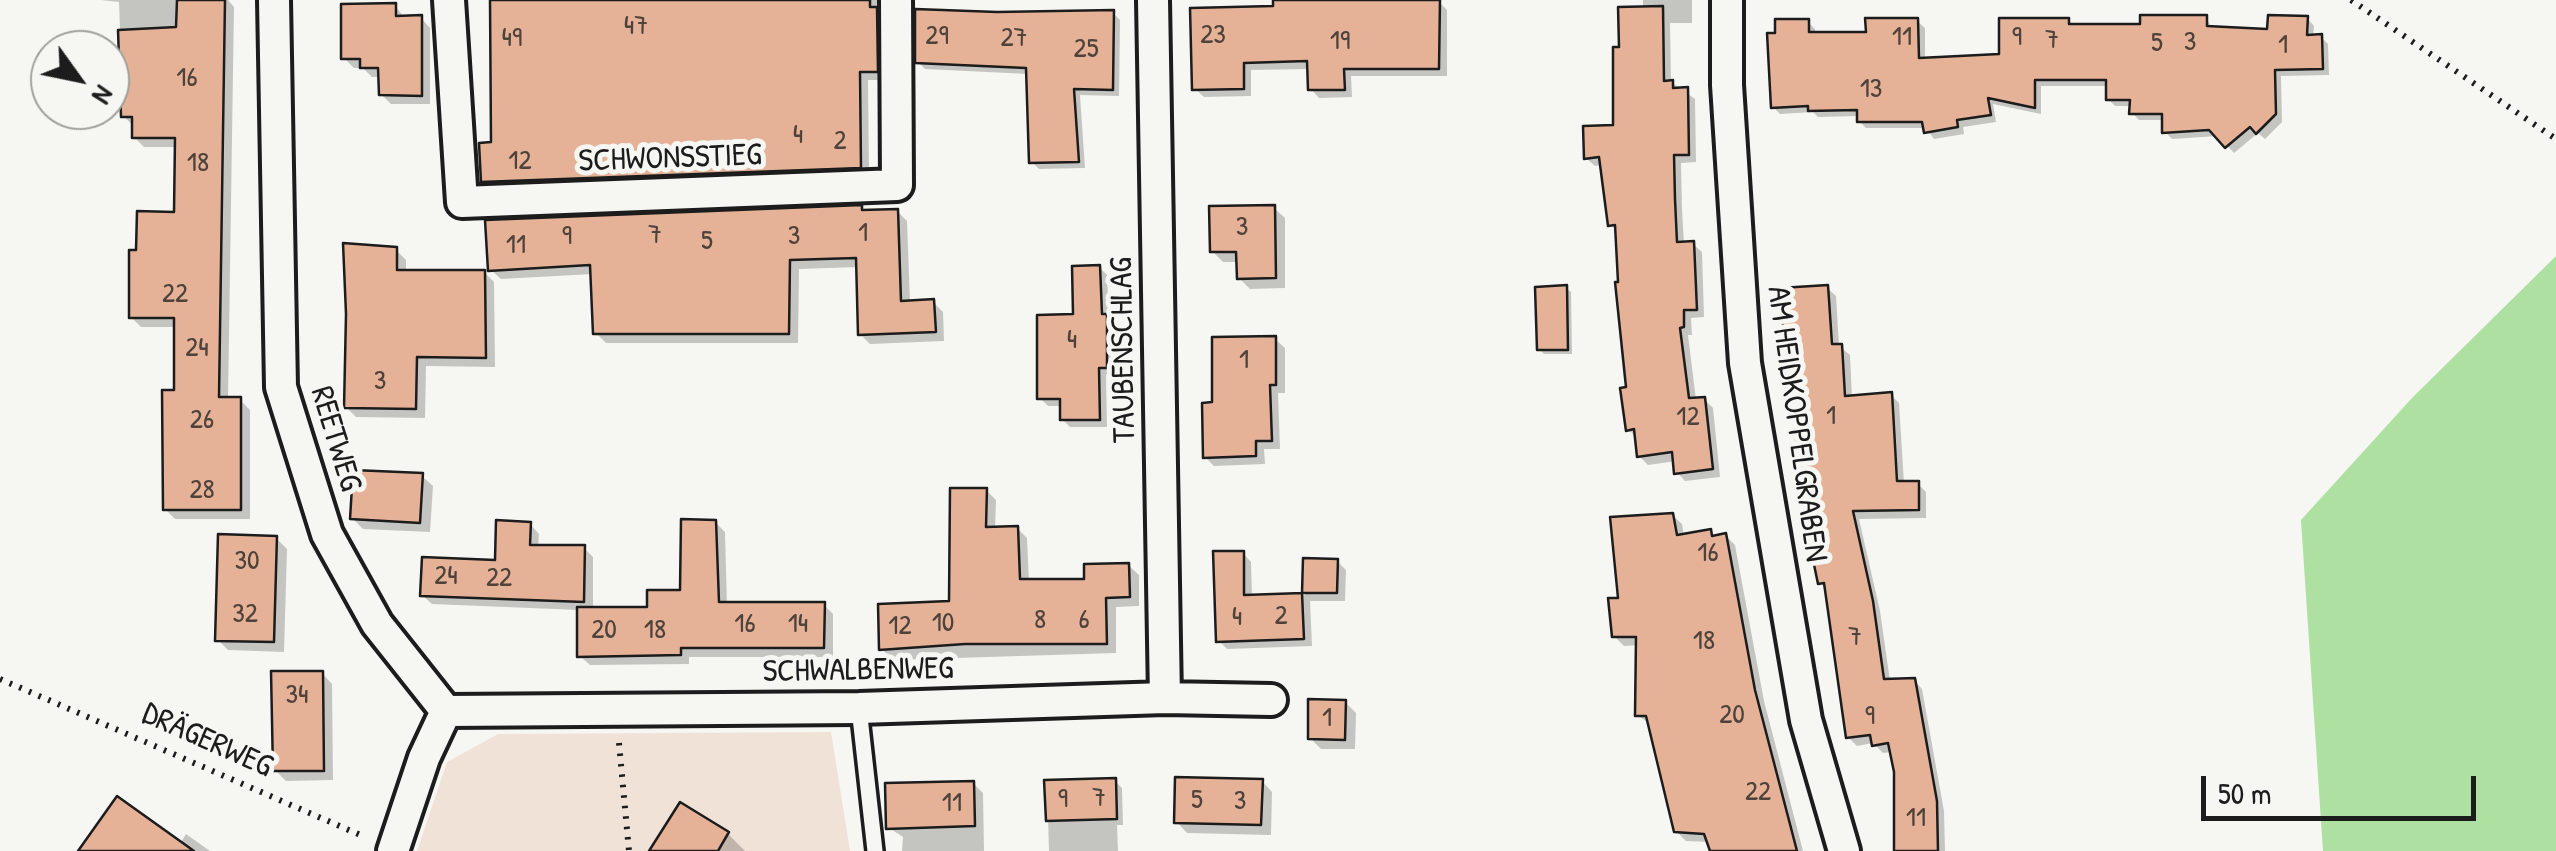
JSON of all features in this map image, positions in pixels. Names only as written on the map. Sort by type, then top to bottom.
[{"type":"street","name":"REETWEG","points":[[274,0],[281,387],[328,534],[377,624],[446,711]]},
{"type":"street","name":"SCHWONSSTIEG","points":[[449,0],[462,202],[897,186],[896,0]]},
{"type":"street","name":"TAUBENSCHLAG","points":[[1153,0],[1166,698]]},
{"type":"street","name":"AM HEIDKOPPELGRABEN","points":[[1726,0],[1727,85],[1745,363],[1806,720],[1844,851]]},
{"type":"street","name":"SCHWALBENWEG","points":[[446,711],[859,708],[1166,698],[1270,700]]},
{"type":"street","points":[[393,850],[424,758],[446,711]]},
{"type":"lane","points":[[859,708],[875,851]]},
{"type":"path","points":[[2352,0],[2556,138]]},
{"type":"path","name":"DRÄGERWEG","points":[[0,679],[393,850]]},
{"type":"path","points":[[618,710],[629,851]]},
{"type":"shaded area","points":[[831,732],[850,851],[417,851],[447,762],[498,734]]},
{"type":"green space","points":[[2556,256],[2556,851],[2323,851],[2301,520],[2412,398]]},
{"type":"building","points":[[177,0],[225,0],[219,397],[241,397],[241,510],[163,510],[162,390],[174,390],[174,318],[129,318],[129,250],[136,250],[137,211],[174,212],[175,138],[132,138],[130,30],[118,30],[176,27]]},
{"type":"building","points":[[490,0],[870,0],[870,7],[877,7],[878,72],[860,72],[861,168],[481,182],[479,143],[491,142]]},
{"type":"building","points":[[1273,0],[1440,0],[1439,69],[1344,69],[1345,90],[1308,90],[1307,61],[1244,63],[1244,89],[1192,90],[1190,8],[1273,6]]},
{"type":"building","points":[[396,3],[396,16],[422,15],[422,96],[379,95],[378,68],[360,68],[360,59],[341,59],[341,4]]},
{"type":"building","points":[[1663,6],[1664,81],[1673,80],[1673,88],[1688,87],[1689,155],[1674,155],[1675,199],[1677,242],[1694,241],[1697,310],[1684,310],[1684,327],[1680,328],[1689,398],[1705,397],[1713,469],[1674,474],[1672,452],[1637,457],[1634,429],[1626,431],[1620,388],[1626,387],[1615,282],[1615,225],[1608,226],[1599,157],[1584,159],[1583,126],[1613,125],[1613,47],[1619,47],[1618,7]]},
{"type":"building","points":[[915,9],[1114,10],[1113,90],[1074,89],[1079,162],[1029,163],[1026,68],[915,63]]},
{"type":"building","points":[[2140,15],[2207,15],[2207,26],[2267,29],[2268,15],[2308,16],[2307,35],[2322,34],[2323,69],[2275,70],[2276,114],[2256,134],[2250,127],[2225,148],[2209,130],[2162,133],[2162,114],[2129,114],[2130,100],[2106,100],[2106,80],[2035,80],[2035,108],[1988,98],[1991,115],[1957,120],[1958,127],[1924,133],[1922,122],[1857,122],[1857,110],[1771,108],[1767,33],[1775,33],[1775,19],[1809,19],[1809,32],[1866,32],[1865,18],[1918,18],[1919,58],[1999,54],[1999,18],[2069,18],[2069,24],[2140,24]]},
{"type":"building","points":[[862,205],[862,210],[898,209],[901,301],[934,299],[936,332],[858,335],[856,258],[790,260],[789,334],[593,334],[590,265],[488,271],[485,220]]},
{"type":"building","points":[[1275,205],[1276,278],[1237,279],[1236,252],[1210,252],[1209,206]]},
{"type":"building","points":[[343,243],[397,247],[397,270],[485,270],[486,358],[417,357],[416,409],[344,408]]},
{"type":"building","points":[[1100,265],[1102,314],[1107,314],[1107,368],[1099,368],[1100,420],[1060,420],[1060,399],[1037,399],[1037,315],[1073,314],[1072,266]]},
{"type":"building","points":[[1567,285],[1568,350],[1537,350],[1535,287]]},
{"type":"building","points":[[1828,285],[1832,344],[1842,344],[1845,396],[1892,392],[1897,481],[1919,481],[1919,510],[1853,511],[1873,601],[1884,679],[1915,678],[1937,801],[1938,851],[1894,851],[1894,772],[1888,743],[1872,746],[1870,735],[1846,738],[1824,583],[1818,584],[1810,545],[1819,543],[1812,469],[1800,470],[1792,408],[1790,339],[1784,339],[1780,288]]},
{"type":"building","points":[[1276,336],[1276,385],[1270,385],[1272,441],[1256,441],[1256,456],[1203,458],[1202,403],[1212,402],[1212,337]]},
{"type":"building","points":[[353,470],[423,473],[420,523],[350,519]]},
{"type":"building","points":[[950,488],[987,488],[986,527],[1018,526],[1020,579],[1084,579],[1084,564],[1129,563],[1130,597],[1106,598],[1107,644],[965,644],[879,650],[878,604],[949,601]]},
{"type":"building","points":[[1673,513],[1677,535],[1711,529],[1712,536],[1726,533],[1755,690],[1797,851],[1710,851],[1704,834],[1674,832],[1646,716],[1635,716],[1636,637],[1612,637],[1608,598],[1618,598],[1610,517]]},
{"type":"building","points":[[681,519],[716,520],[719,602],[825,602],[824,648],[681,648],[681,655],[577,657],[577,607],[647,607],[647,590],[680,590]]},
{"type":"building","points":[[496,520],[531,522],[530,545],[585,545],[584,602],[420,596],[422,557],[495,560]]},
{"type":"building","points":[[218,534],[277,536],[274,642],[215,641]]},
{"type":"building","points":[[1213,551],[1244,551],[1244,595],[1302,593],[1304,639],[1216,642]]},
{"type":"building","points":[[1303,558],[1338,559],[1337,593],[1302,593]]},
{"type":"building","points":[[271,671],[323,671],[324,771],[273,771]]},
{"type":"building","points":[[1308,699],[1346,700],[1345,740],[1308,739]]},
{"type":"building","points":[[1175,777],[1263,779],[1261,825],[1174,823]]},
{"type":"building","points":[[1116,778],[1117,819],[1046,821],[1044,780]]},
{"type":"building","points":[[974,781],[975,826],[886,829],[885,783]]},
{"type":"building","points":[[117,796],[194,851],[78,851]]},
{"type":"building","points":[[680,802],[729,832],[718,851],[649,851]]}]
